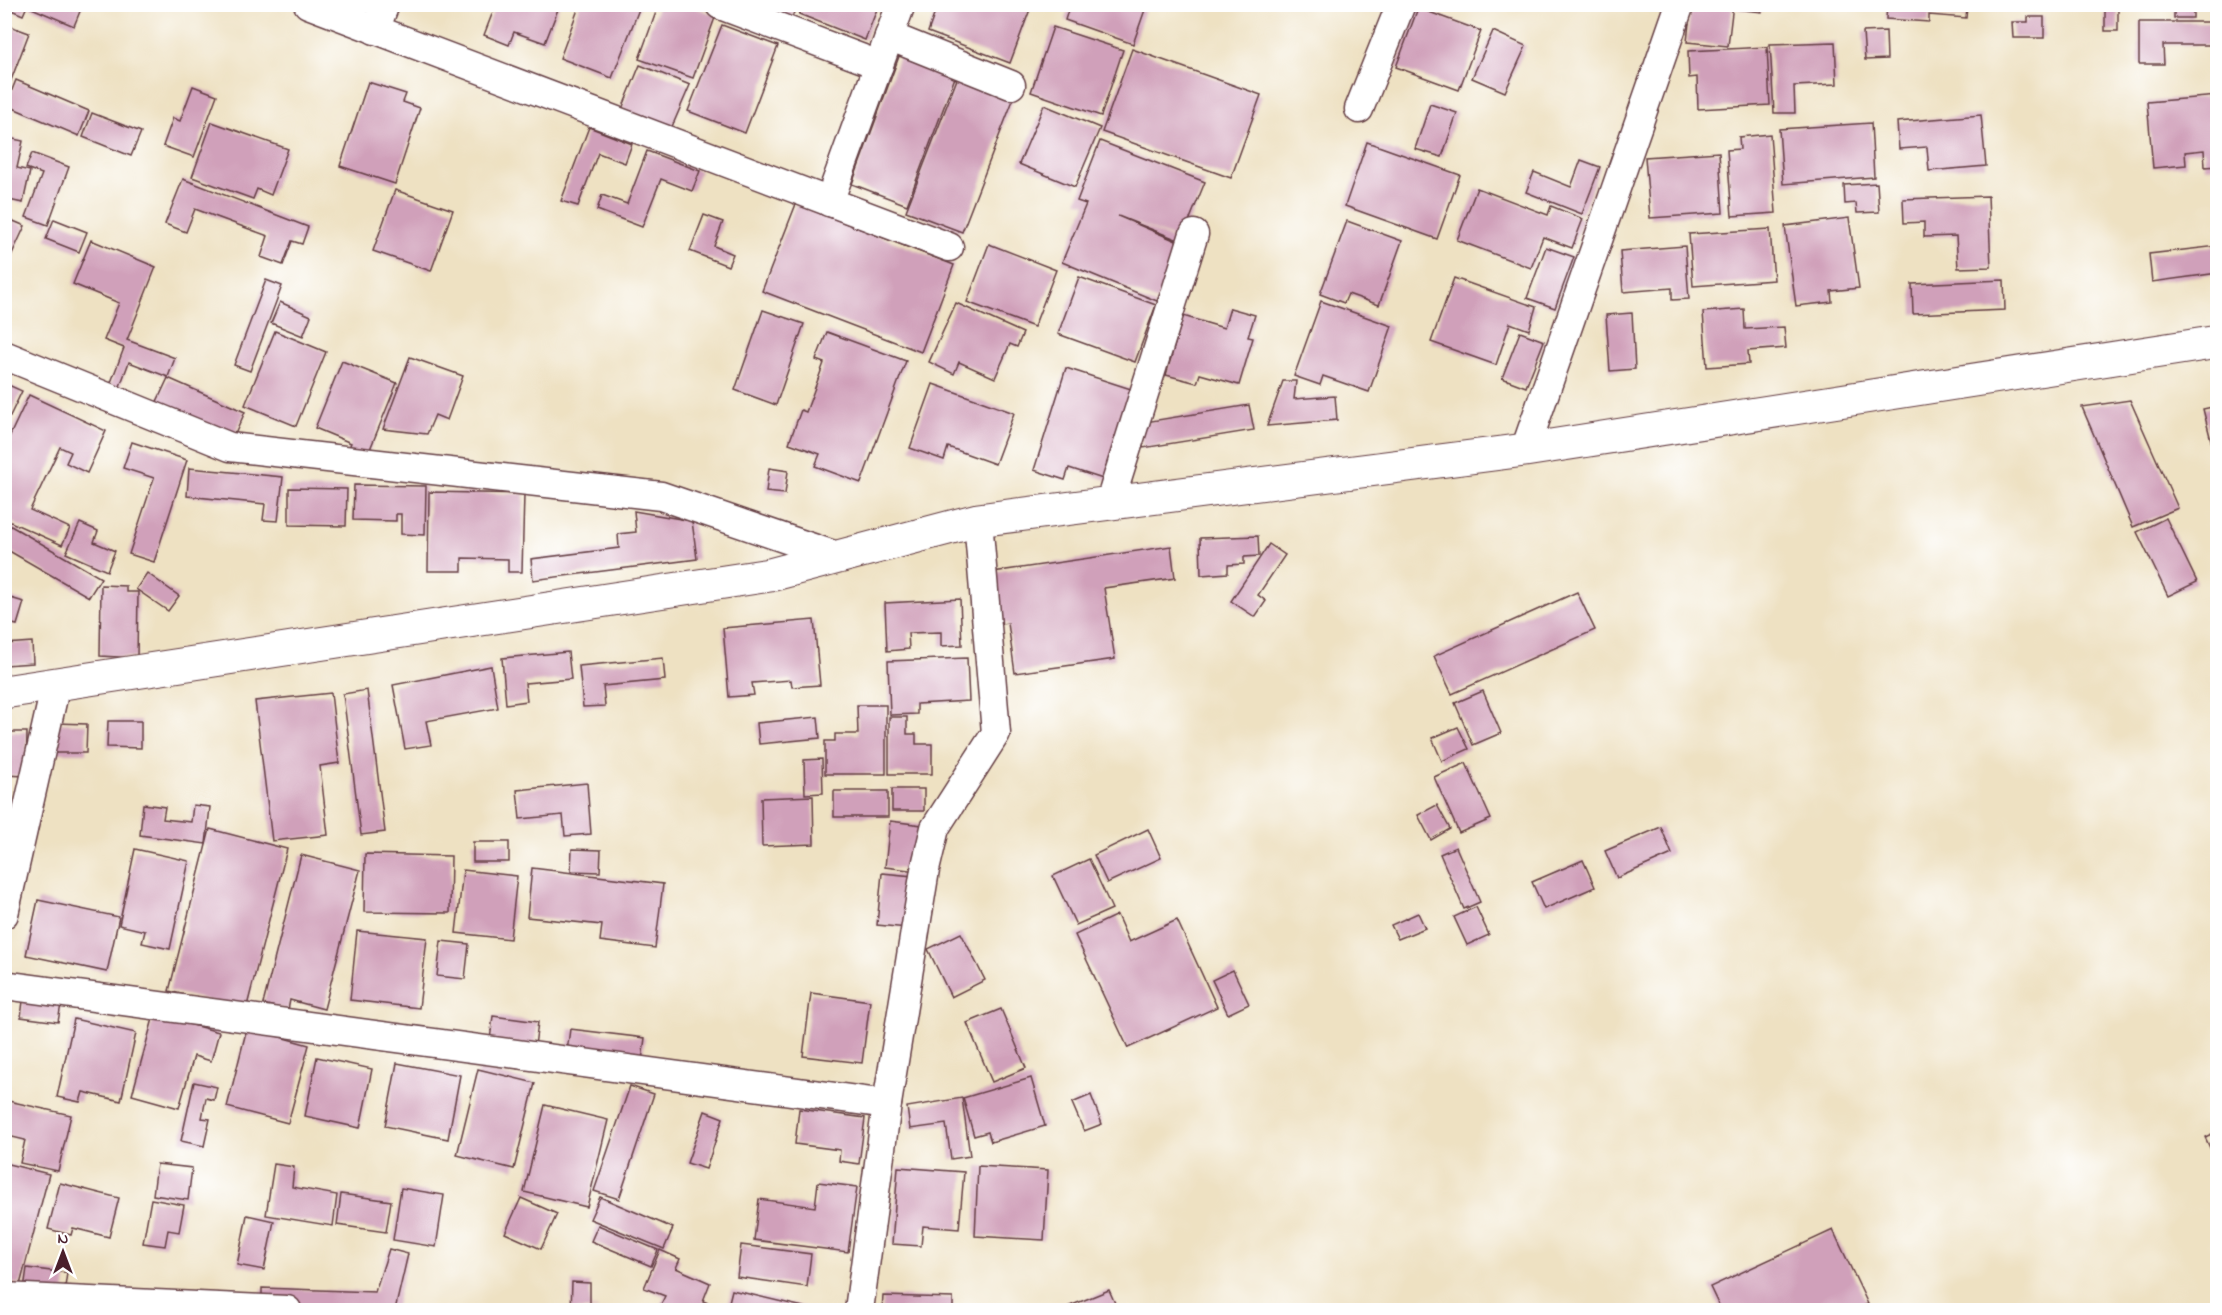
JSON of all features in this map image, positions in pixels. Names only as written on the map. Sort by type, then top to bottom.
[{"type":"street","points":[[308,4],[380,17],[828,202],[950,247]]},
{"type":"street","points":[[828,202],[901,4]]},
{"type":"street","points":[[1359,109],[1401,4]]},
{"type":"street","points":[[1525,450],[1680,4]]},
{"type":"street","points":[[720,5],[879,65]]},
{"type":"street","points":[[890,36],[1011,85]]},
{"type":"street","points":[[1110,502],[1194,234]]},
{"type":"street","points":[[4,692],[770,575],[978,520],[1525,450],[2217,342]]},
{"type":"street","points":[[4,355],[230,447],[661,496],[839,556]]},
{"type":"street","points":[[859,1311],[886,1104],[925,870],[935,828],[996,733],[978,520]]},
{"type":"street","points":[[4,914],[56,684]]},
{"type":"street","points":[[4,985],[886,1104]]},
{"type":"street","points":[[4,1297],[287,1311]]},
{"type":"building","points":[[4,4],[83,4],[74,26],[27,6],[23,15],[4,7]]},
{"type":"building","points":[[496,4],[560,4],[545,43],[514,32],[509,45],[484,35]]},
{"type":"building","points":[[580,4],[641,4],[612,78],[560,58]]},
{"type":"building","points":[[659,4],[686,4],[716,15],[693,78],[639,59]]},
{"type":"building","points":[[741,4],[797,4],[790,23]]},
{"type":"building","points":[[803,4],[879,4],[865,40],[799,14]]},
{"type":"building","points":[[938,4],[1032,4],[1010,63],[928,32]]},
{"type":"building","points":[[1070,4],[1147,4],[1133,44],[1065,20]]},
{"type":"building","points":[[1691,4],[1733,4],[1728,46],[1687,42]]},
{"type":"building","points":[[1736,4],[1763,4],[1762,12],[1736,9]]},
{"type":"building","points":[[1887,4],[1974,4],[1974,7],[1967,6],[1966,18],[1929,15],[1929,22],[1886,19]]},
{"type":"building","points":[[2174,4],[2193,4],[2193,18],[2174,18]]},
{"type":"building","points":[[1418,8],[1481,31],[1459,90],[1396,67]]},
{"type":"building","points":[[2105,8],[2118,8],[2118,31],[2105,31]]},
{"type":"building","points":[[2028,17],[2044,17],[2044,38],[2013,38],[2012,22],[2028,22]]},
{"type":"building","points":[[2139,22],[2218,22],[2218,45],[2163,45],[2164,64],[2139,64]]},
{"type":"building","points":[[4,24],[29,33],[8,88],[4,87]]},
{"type":"building","points":[[722,25],[778,46],[745,133],[688,111]]},
{"type":"building","points":[[1053,27],[1123,50],[1101,116],[1031,92]]},
{"type":"building","points":[[1493,31],[1526,46],[1505,92],[1472,78]]},
{"type":"building","points":[[1886,31],[1887,59],[1865,60],[1863,32]]},
{"type":"building","points":[[1835,42],[1837,84],[1794,86],[1795,113],[1774,113],[1770,44]]},
{"type":"building","points":[[1767,47],[1770,105],[1698,109],[1697,77],[1689,78],[1688,51]]},
{"type":"building","points":[[1132,49],[1261,95],[1231,178],[1102,132]]},
{"type":"building","points":[[901,51],[957,72],[907,205],[852,184]]},
{"type":"building","points":[[640,65],[690,85],[671,129],[622,109]]},
{"type":"building","points":[[959,74],[1015,95],[962,232],[906,211]]},
{"type":"building","points":[[16,80],[89,111],[79,136],[6,105]]},
{"type":"building","points":[[368,82],[406,94],[403,102],[420,108],[395,184],[340,166]]},
{"type":"building","points":[[193,86],[217,95],[194,157],[163,146],[173,118],[180,121]]},
{"type":"building","points":[[2218,96],[2218,166],[2205,167],[2204,150],[2185,152],[2186,165],[2153,168],[2147,102]]},
{"type":"building","points":[[1430,104],[1457,113],[1442,157],[1415,149]]},
{"type":"building","points":[[1044,105],[1100,128],[1075,187],[1019,164]]},
{"type":"building","points":[[92,113],[141,132],[131,156],[83,137]]},
{"type":"building","points":[[1981,115],[1986,166],[1929,171],[1927,147],[1899,149],[1897,122]]},
{"type":"building","points":[[212,122],[288,149],[271,195],[257,189],[253,199],[192,177]]},
{"type":"building","points":[[1871,123],[1874,177],[1783,184],[1779,129]]},
{"type":"building","points":[[589,127],[632,144],[625,163],[598,153],[578,206],[561,201]]},
{"type":"building","points":[[1770,134],[1776,213],[1732,216],[1727,150],[1740,149],[1739,137]]},
{"type":"building","points":[[4,137],[23,141],[17,168],[30,171],[23,203],[4,199]]},
{"type":"building","points":[[1100,141],[1205,182],[1181,241],[1118,216],[1181,243],[1157,301],[1062,262],[1086,204],[1077,201]]},
{"type":"building","points":[[1367,142],[1460,175],[1437,239],[1345,206]]},
{"type":"building","points":[[647,151],[700,171],[692,191],[661,179],[642,227],[597,210],[602,195],[627,204]]},
{"type":"building","points":[[1719,152],[1723,213],[1650,218],[1645,157]]},
{"type":"building","points":[[32,153],[69,167],[48,225],[26,217],[42,174],[26,168]]},
{"type":"building","points":[[1581,160],[1600,167],[1582,214],[1526,192],[1534,172],[1571,187]]},
{"type":"building","points":[[183,179],[308,227],[302,244],[292,241],[283,265],[261,257],[268,236],[195,209],[186,232],[165,224]]},
{"type":"building","points":[[1877,183],[1879,212],[1857,213],[1856,203],[1845,204],[1844,185]]},
{"type":"building","points":[[1477,188],[1548,215],[1551,206],[1583,219],[1572,248],[1543,237],[1531,268],[1457,240]]},
{"type":"building","points":[[395,190],[453,210],[431,271],[373,251]]},
{"type":"building","points":[[1988,196],[1991,267],[1958,268],[1956,236],[1924,237],[1924,222],[1904,223],[1903,199]]},
{"type":"building","points":[[796,204],[954,265],[921,352],[762,291]]},
{"type":"building","points":[[704,215],[723,222],[714,246],[733,254],[728,266],[690,251]]},
{"type":"building","points":[[4,217],[25,226],[4,271]]},
{"type":"building","points":[[1849,218],[1859,288],[1831,291],[1832,302],[1796,306],[1785,226]]},
{"type":"building","points":[[54,219],[87,232],[79,252],[46,239]]},
{"type":"building","points":[[1347,221],[1402,241],[1379,305],[1348,294],[1344,303],[1320,294]]},
{"type":"building","points":[[1770,229],[1774,280],[1693,286],[1689,234]]},
{"type":"building","points":[[91,240],[156,267],[127,340],[175,358],[168,377],[129,362],[119,389],[110,385],[124,348],[104,340],[119,303],[73,284]]},
{"type":"building","points":[[989,244],[1056,270],[1034,327],[967,302]]},
{"type":"building","points":[[1685,246],[1689,299],[1672,300],[1672,288],[1623,292],[1620,251]]},
{"type":"building","points":[[2218,246],[2218,273],[2152,282],[2149,254]]},
{"type":"building","points":[[1546,247],[1574,257],[1555,308],[1527,298]]},
{"type":"building","points":[[1079,277],[1156,305],[1135,362],[1058,334]]},
{"type":"building","points":[[1454,278],[1536,307],[1529,330],[1510,323],[1496,365],[1431,342]]},
{"type":"building","points":[[266,280],[282,286],[250,371],[234,365]]},
{"type":"building","points":[[2004,280],[2005,310],[1913,314],[1912,284]]},
{"type":"building","points":[[1321,301],[1392,326],[1369,392],[1323,376],[1320,385],[1294,376]]},
{"type":"building","points":[[280,302],[311,316],[303,336],[271,323]]},
{"type":"building","points":[[956,303],[1023,333],[1017,347],[1010,344],[995,378],[959,362],[954,374],[929,362]]},
{"type":"building","points":[[1230,308],[1255,315],[1248,337],[1253,338],[1239,385],[1200,374],[1197,383],[1166,375],[1183,316],[1224,328]]},
{"type":"building","points":[[1744,309],[1745,329],[1784,327],[1786,348],[1748,351],[1749,364],[1707,367],[1703,312]]},
{"type":"building","points":[[763,310],[804,324],[776,405],[735,390]]},
{"type":"building","points":[[1632,313],[1635,369],[1610,371],[1606,315]]},
{"type":"building","points":[[275,331],[326,352],[296,426],[245,405]]},
{"type":"building","points":[[827,332],[906,361],[861,483],[815,466],[820,454],[789,443],[801,410],[806,412],[824,363],[816,360]]},
{"type":"building","points":[[1520,332],[1544,341],[1526,387],[1502,378]]},
{"type":"building","points":[[410,357],[463,376],[447,420],[435,415],[427,434],[383,429]]},
{"type":"building","points":[[342,361],[397,383],[366,459],[347,452],[351,443],[315,428]]},
{"type":"building","points":[[1066,368],[1137,391],[1109,481],[1069,468],[1065,480],[1034,470]]},
{"type":"building","points":[[168,378],[245,412],[231,443],[154,408]]},
{"type":"building","points":[[1283,381],[1296,381],[1294,399],[1335,396],[1337,420],[1267,426]]},
{"type":"building","points":[[4,383],[22,391],[10,416],[4,413]]},
{"type":"building","points":[[933,384],[1014,413],[995,464],[948,447],[944,460],[910,448]]},
{"type":"building","points":[[29,395],[106,431],[87,473],[66,463],[71,452],[60,447],[30,510],[70,528],[62,545],[4,519],[4,448]]},
{"type":"building","points":[[2130,400],[2178,508],[2133,527],[2082,407]]},
{"type":"building","points":[[1249,405],[1254,430],[1143,448],[1139,423]]},
{"type":"building","points":[[2217,406],[2218,464],[2203,409]]},
{"type":"building","points":[[132,442],[187,460],[154,562],[129,554],[154,478],[123,468]]},
{"type":"building","points":[[189,468],[283,477],[278,521],[263,520],[265,504],[187,496]]},
{"type":"building","points":[[769,468],[788,471],[785,494],[766,492]]},
{"type":"building","points":[[354,485],[426,486],[425,535],[401,534],[401,514],[396,514],[396,521],[353,520]]},
{"type":"building","points":[[289,488],[347,489],[346,526],[289,525]]},
{"type":"building","points":[[429,492],[524,494],[522,572],[508,572],[508,559],[462,558],[462,571],[428,571]]},
{"type":"building","points":[[634,511],[692,521],[697,559],[533,580],[531,559],[619,548],[618,534],[636,532]]},
{"type":"building","points":[[2166,518],[2197,582],[2168,596],[2137,532]]},
{"type":"building","points":[[4,522],[101,578],[89,597],[4,548]]},
{"type":"building","points":[[80,523],[98,531],[94,542],[115,551],[107,571],[66,553]]},
{"type":"building","points":[[1258,536],[1259,556],[1244,557],[1244,564],[1228,565],[1228,573],[1201,575],[1200,538]]},
{"type":"building","points":[[1269,544],[1285,555],[1258,595],[1266,601],[1255,617],[1231,601]]},
{"type":"building","points":[[1171,546],[1175,578],[1104,588],[1115,659],[1015,673],[1008,623],[1001,624],[993,572]]},
{"type":"building","points":[[147,573],[179,596],[168,611],[136,589]]},
{"type":"building","points":[[101,585],[126,586],[126,592],[138,592],[137,658],[100,656]]},
{"type":"building","points":[[1577,592],[1595,630],[1452,694],[1434,656]]},
{"type":"building","points":[[4,596],[24,602],[17,625],[4,622]]},
{"type":"building","points":[[960,599],[962,645],[941,646],[941,632],[908,633],[909,649],[887,651],[885,603]]},
{"type":"building","points":[[814,620],[820,685],[792,687],[791,680],[752,683],[754,695],[729,697],[723,628]]},
{"type":"building","points":[[32,642],[33,663],[5,665],[5,644]]},
{"type":"building","points":[[568,652],[571,679],[525,683],[527,701],[506,704],[502,658]]},
{"type":"building","points":[[663,658],[665,680],[603,686],[605,706],[583,707],[579,666]]},
{"type":"building","points":[[967,658],[969,701],[917,704],[917,714],[890,715],[888,661]]},
{"type":"building","points":[[491,666],[498,708],[426,721],[431,745],[405,749],[393,685]]},
{"type":"building","points":[[367,690],[385,832],[361,835],[343,694]]},
{"type":"building","points":[[1483,691],[1501,733],[1473,745],[1455,703]]},
{"type":"building","points":[[331,693],[339,763],[320,766],[328,835],[272,841],[255,701]]},
{"type":"building","points":[[857,705],[886,705],[886,774],[825,774],[825,741],[835,741],[835,734],[858,734]]},
{"type":"building","points":[[818,717],[820,738],[759,744],[757,723]]},
{"type":"building","points":[[889,717],[907,717],[907,734],[916,734],[916,744],[932,744],[932,774],[889,774]]},
{"type":"building","points":[[108,721],[141,721],[141,748],[107,747]]},
{"type":"building","points":[[56,723],[87,724],[86,753],[55,753]]},
{"type":"building","points":[[1458,727],[1469,749],[1442,761],[1432,738]]},
{"type":"building","points":[[5,732],[27,732],[26,776],[4,775]]},
{"type":"building","points":[[822,759],[823,793],[805,794],[804,760]]},
{"type":"building","points":[[1466,763],[1491,819],[1459,833],[1434,777]]},
{"type":"building","points":[[587,783],[591,834],[565,836],[563,815],[520,819],[517,790]]},
{"type":"building","points":[[892,789],[924,789],[924,811],[892,811]]},
{"type":"building","points":[[834,791],[888,791],[888,817],[834,817]]},
{"type":"building","points":[[813,796],[814,844],[762,846],[761,798]]},
{"type":"building","points":[[143,804],[165,807],[163,819],[191,822],[193,805],[210,807],[206,844],[140,835]]},
{"type":"building","points":[[1437,805],[1450,829],[1431,840],[1418,815]]},
{"type":"building","points":[[890,821],[922,825],[917,871],[885,867]]},
{"type":"building","points":[[1661,827],[1672,854],[1617,878],[1605,851]]},
{"type":"building","points":[[210,829],[287,849],[246,1010],[169,991]]},
{"type":"building","points":[[1148,829],[1161,858],[1107,883],[1094,855]]},
{"type":"building","points":[[473,842],[509,842],[509,862],[473,862]]},
{"type":"building","points":[[1456,847],[1480,902],[1464,909],[1440,854]]},
{"type":"building","points":[[135,849],[189,861],[170,949],[142,943],[145,931],[119,925]]},
{"type":"building","points":[[572,849],[601,850],[600,872],[571,871]]},
{"type":"building","points":[[365,854],[451,856],[450,913],[364,912]]},
{"type":"building","points":[[301,855],[360,870],[324,1009],[290,1000],[288,1010],[263,1004]]},
{"type":"building","points":[[1089,859],[1112,909],[1076,925],[1053,876]]},
{"type":"building","points":[[1583,860],[1595,887],[1544,909],[1532,882]]},
{"type":"building","points":[[532,868],[663,884],[655,948],[600,941],[602,925],[527,917]]},
{"type":"building","points":[[463,870],[517,876],[510,939],[456,933]]},
{"type":"building","points":[[882,873],[913,876],[908,928],[877,925]]},
{"type":"building","points":[[38,900],[119,917],[107,972],[26,955]]},
{"type":"building","points":[[1476,907],[1489,935],[1467,945],[1454,917]]},
{"type":"building","points":[[1418,913],[1425,928],[1398,939],[1391,925]]},
{"type":"building","points":[[1117,915],[1129,942],[1177,920],[1217,1007],[1128,1048],[1075,935]]},
{"type":"building","points":[[357,931],[427,938],[419,1008],[350,1000]]},
{"type":"building","points":[[961,933],[985,980],[951,997],[928,949]]},
{"type":"building","points":[[441,941],[469,944],[465,979],[437,976]]},
{"type":"building","points":[[1233,970],[1249,1004],[1228,1014],[1212,980]]},
{"type":"building","points":[[24,993],[62,998],[58,1022],[21,1017]]},
{"type":"building","points":[[811,993],[870,1001],[862,1063],[803,1056]]},
{"type":"building","points":[[1001,1009],[1026,1068],[992,1082],[967,1023]]},
{"type":"building","points":[[154,1015],[219,1032],[211,1061],[194,1056],[179,1108],[132,1095]]},
{"type":"building","points":[[493,1016],[538,1022],[535,1046],[490,1040]]},
{"type":"building","points":[[74,1019],[136,1033],[121,1101],[83,1092],[80,1102],[57,1097]]},
{"type":"building","points":[[247,1028],[309,1045],[288,1123],[227,1107]]},
{"type":"building","points":[[570,1029],[645,1038],[641,1067],[566,1059]]},
{"type":"building","points":[[317,1057],[372,1069],[360,1128],[305,1116]]},
{"type":"building","points":[[397,1063],[460,1075],[448,1139],[385,1126]]},
{"type":"building","points":[[478,1069],[535,1083],[514,1169],[457,1155]]},
{"type":"building","points":[[1031,1078],[1045,1126],[991,1142],[988,1132],[974,1136],[963,1098]]},
{"type":"building","points":[[194,1082],[217,1087],[214,1100],[206,1098],[202,1118],[210,1119],[204,1146],[181,1141]]},
{"type":"building","points":[[630,1086],[654,1094],[619,1199],[594,1191]]},
{"type":"building","points":[[1091,1095],[1102,1124],[1084,1131],[1072,1103]]},
{"type":"building","points":[[962,1098],[970,1156],[951,1159],[946,1124],[910,1129],[907,1107]]},
{"type":"building","points":[[4,1100],[71,1115],[58,1171],[20,1163],[25,1140],[4,1135]]},
{"type":"building","points":[[545,1105],[608,1120],[587,1207],[524,1192]]},
{"type":"building","points":[[799,1109],[865,1118],[859,1164],[839,1161],[840,1150],[795,1144]]},
{"type":"building","points":[[705,1111],[723,1118],[706,1169],[687,1163]]},
{"type":"building","points":[[2218,1131],[2218,1165],[2205,1137]]},
{"type":"building","points":[[4,1163],[49,1174],[20,1285],[4,1281]]},
{"type":"building","points":[[157,1164],[192,1168],[188,1200],[153,1195]]},
{"type":"building","points":[[274,1164],[294,1167],[292,1187],[337,1195],[333,1226],[266,1215]]},
{"type":"building","points":[[978,1166],[1048,1170],[1044,1240],[975,1236]]},
{"type":"building","points":[[898,1167],[964,1172],[959,1229],[923,1226],[921,1246],[892,1244]]},
{"type":"building","points":[[818,1182],[857,1187],[848,1252],[754,1240],[759,1199],[815,1207]]},
{"type":"building","points":[[60,1183],[119,1198],[109,1237],[73,1228],[71,1235],[48,1229]]},
{"type":"building","points":[[401,1188],[444,1195],[436,1247],[393,1240]]},
{"type":"building","points":[[341,1194],[391,1201],[386,1232],[337,1225]]},
{"type":"building","points":[[600,1197],[673,1228],[664,1249],[590,1219]]},
{"type":"building","points":[[521,1198],[557,1214],[541,1249],[505,1233]]},
{"type":"building","points":[[151,1199],[184,1205],[179,1232],[168,1230],[165,1246],[143,1243]]},
{"type":"building","points":[[247,1215],[274,1221],[264,1270],[237,1265]]},
{"type":"building","points":[[598,1225],[658,1250],[651,1266],[591,1241]]},
{"type":"building","points":[[1833,1230],[1868,1304],[1854,1310],[1721,1310],[1710,1287]]},
{"type":"building","points":[[741,1245],[811,1254],[807,1287],[737,1277]]},
{"type":"building","points":[[389,1249],[408,1254],[395,1310],[262,1306],[262,1288],[375,1292]]},
{"type":"building","points":[[660,1250],[680,1259],[676,1268],[710,1283],[703,1301],[725,1310],[658,1310],[665,1296],[644,1288]]},
{"type":"building","points":[[27,1268],[67,1273],[64,1294],[24,1289]]},
{"type":"building","points":[[572,1282],[590,1283],[590,1308],[598,1310],[571,1310]]},
{"type":"building","points":[[732,1290],[816,1310],[727,1310]]},
{"type":"building","points":[[1109,1290],[1118,1310],[1060,1310]]},
{"type":"building","points":[[883,1296],[953,1298],[953,1310],[882,1310]]}]
